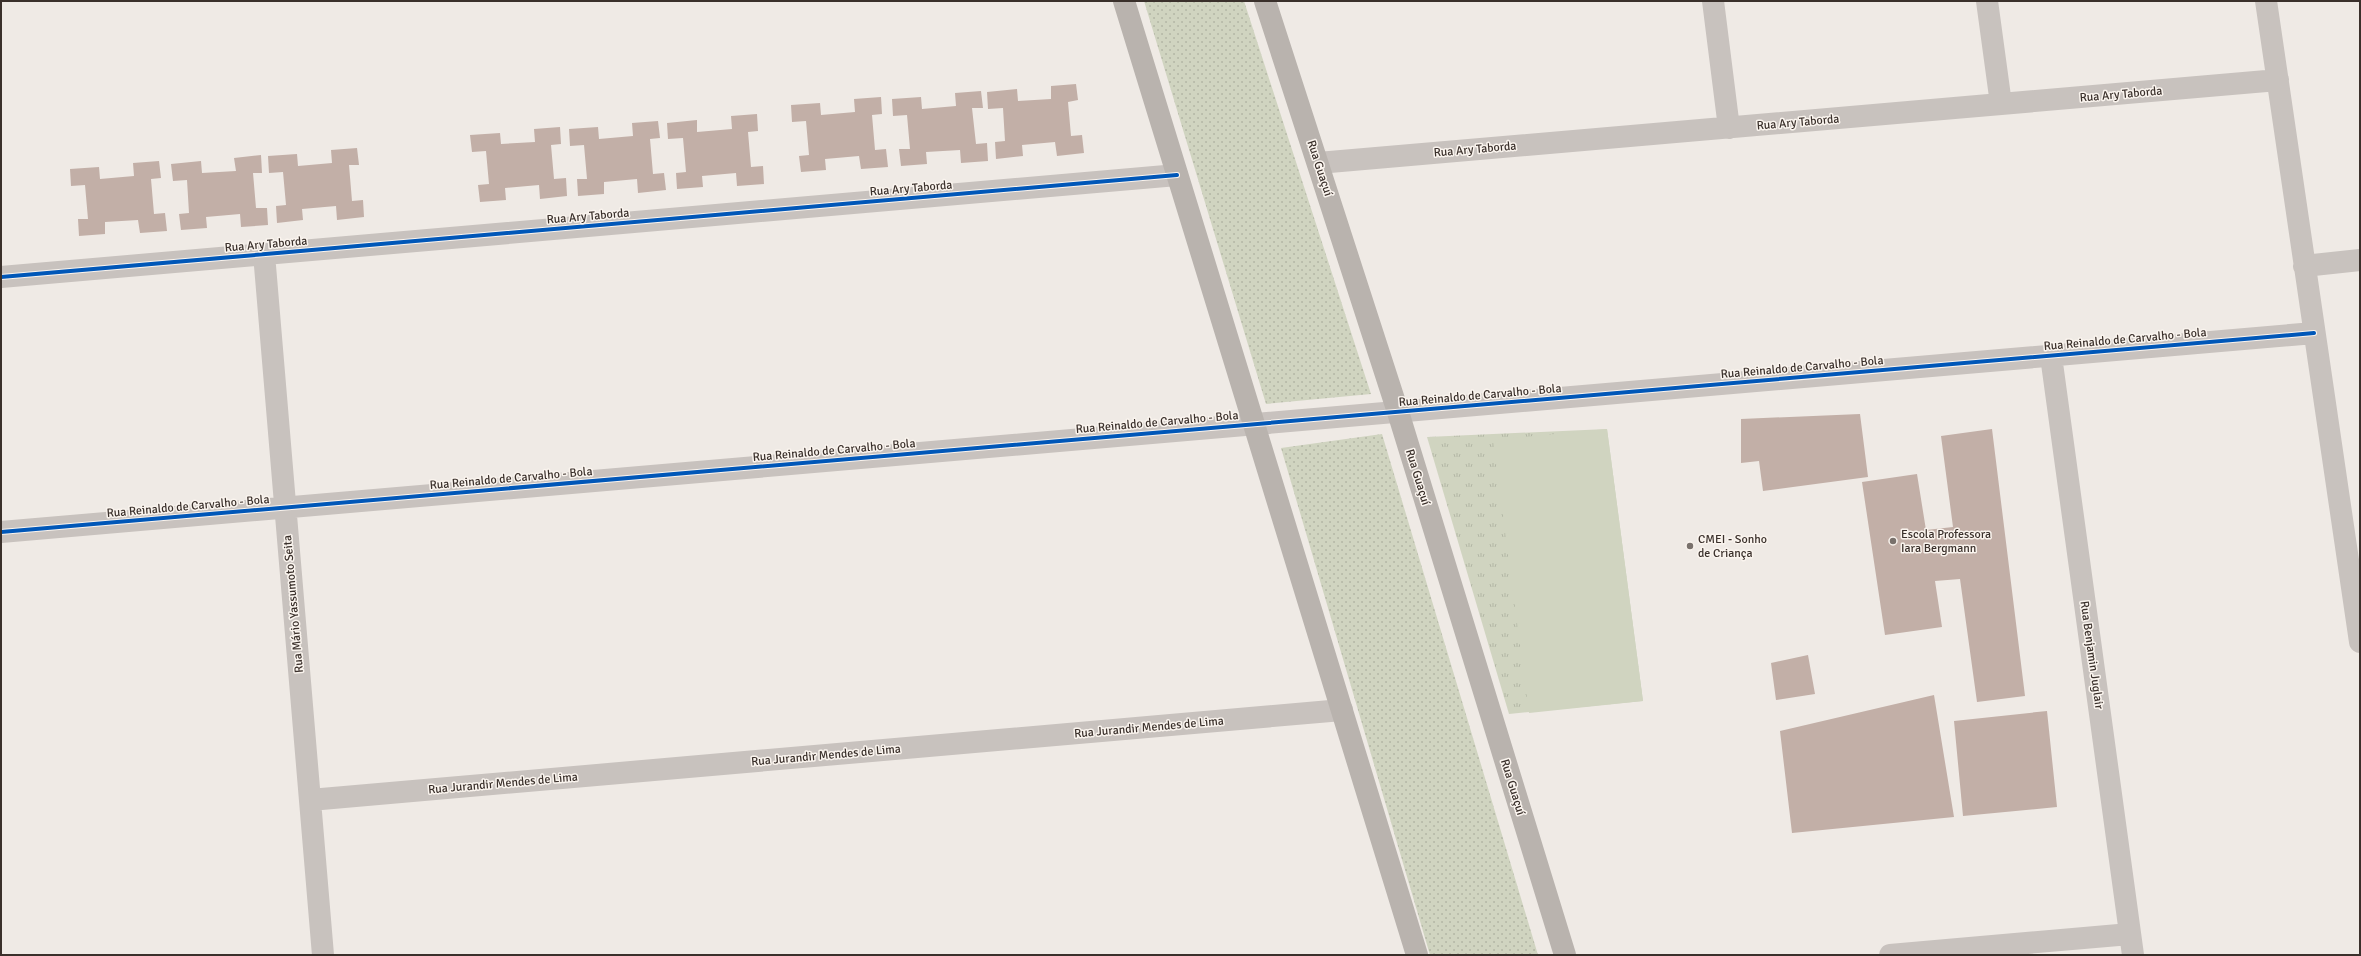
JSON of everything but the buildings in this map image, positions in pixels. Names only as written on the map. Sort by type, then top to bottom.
[{"type":"street","points":[[1124,1],[1417,955]]},
{"type":"street","name":"Rua Guaçuí","points":[[1265,1],[1398,412],[1565,955]]},
{"type":"street","points":[[1713,1],[1729,128]]},
{"type":"street","points":[[1987,1],[2000,104]]},
{"type":"street","points":[[2266,1],[2360,642]]},
{"type":"street","name":"Rua Ary Taborda","points":[[1318,163],[2278,80]]},
{"type":"street","name":"Rua Ary Taborda","points":[[1,277],[1177,175]]},
{"type":"street","name":"Rua Mário Yassumoto Seita","points":[[264,254],[323,955]]},
{"type":"street","points":[[2304,266],[2360,260]]},
{"type":"street","name":"Rua Reinaldo de Carvalho - Bola","points":[[1,532],[2314,333]]},
{"type":"street","name":"Rua Benjamin Juglair","points":[[2051,356],[2133,955]]},
{"type":"street","name":"Rua Jurandir Mendes de Lima","points":[[310,800],[1342,710]]},
{"type":"street","points":[[1890,955],[2130,934]]},
{"type":"green space","points":[[1144,1],[1244,1],[1371,394],[1266,404]]},
{"type":"green space","points":[[1607,429],[1643,701],[1509,714],[1427,437]]},
{"type":"green space","points":[[1607,429],[1643,701],[1529,713],[1493,440]]},
{"type":"green space","points":[[1382,434],[1538,955],[1430,955],[1281,448]]},
{"type":"cycle path","points":[[1,277],[1177,175]]},
{"type":"cycle path","points":[[1,532],[2314,333]]},
{"type":"place","name":"Escola Professora Iara Bergmann","points":[[1893,541]]},
{"type":"place","name":"CMEI - Sonho de Criança","points":[[1690,546]]}]
